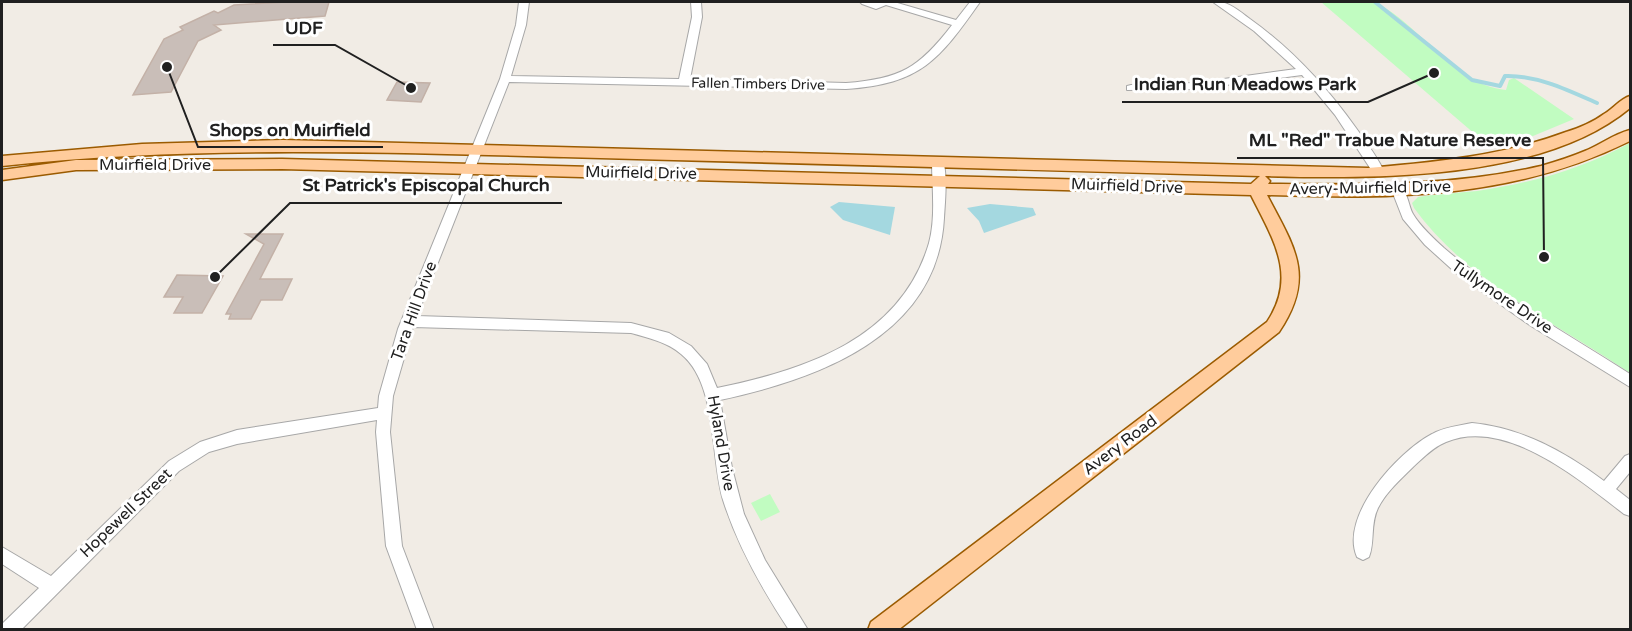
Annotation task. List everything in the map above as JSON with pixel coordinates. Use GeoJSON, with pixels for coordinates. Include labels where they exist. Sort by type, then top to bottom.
{"type":"FeatureCollection","features":[{"type":"Feature","properties":{"kind":"main road","name":"Avery-Muirfield Drive"},"geometry":{"type":"LineString","coordinates":[[1223,170],[1368,173],[1457,165],[1512,155],[1555,143],[1609,118],[1630,101]]}},
{"type":"Feature","properties":{"kind":"main road"},"geometry":{"type":"LineString","coordinates":[[1398,191],[1398,187],[1403,183],[1478,176],[1505,170],[1528,159],[1592,137],[1603,128],[1609,118]]}},
{"type":"Feature","properties":{"kind":"main road","name":"Avery-Muirfield Drive"},"geometry":{"type":"LineString","coordinates":[[1287,190],[1398,191],[1485,183],[1548,170],[1578,160],[1630,135]]}},
{"type":"Feature","properties":{"kind":"main road","name":"Muirfield Drive"},"geometry":{"type":"LineString","coordinates":[[2,161],[78,151],[187,145],[938,161],[1223,170]]}},
{"type":"Feature","properties":{"kind":"main road"},"geometry":{"type":"LineString","coordinates":[[1256,189],[1263,181],[1272,179],[1334,181],[1444,174],[1528,159]]}},
{"type":"Feature","properties":{"kind":"main road","name":"Muirfield Drive"},"geometry":{"type":"LineString","coordinates":[[2,175],[76,165],[282,164],[1287,190]]}},
{"type":"Feature","properties":{"kind":"main road","name":"Avery Road"},"geometry":{"type":"LineString","coordinates":[[879,630],[1273,327],[1285,309],[1292,275],[1276,223],[1256,189]]}},
{"type":"Feature","properties":{"kind":"main road","name":"Avery Road"},"geometry":{"type":"LineString","coordinates":[[1276,223],[1276,202],[1287,190]]}},
{"type":"Feature","properties":{"kind":"street","name":"Tara Hill Drive"},"geometry":{"type":"LineString","coordinates":[[426,630],[394,546],[383,413],[396,353],[505,79],[521,25],[524,2]]}},
{"type":"Feature","properties":{"kind":"street"},"geometry":{"type":"LineString","coordinates":[[684,82],[697,17],[696,2]]}},
{"type":"Feature","properties":{"kind":"street"},"geometry":{"type":"LineString","coordinates":[[865,2],[876,6],[886,2],[958,24]]}},
{"type":"Feature","properties":{"kind":"street","name":"Fallen Timbers Drive"},"geometry":{"type":"LineString","coordinates":[[505,79],[846,86],[885,83],[917,70],[930,60],[975,2]]}},
{"type":"Feature","properties":{"kind":"street"},"geometry":{"type":"LineString","coordinates":[[1218,2],[1251,22],[1305,70],[1337,107],[1378,171]]}},
{"type":"Feature","properties":{"kind":"street"},"geometry":{"type":"LineString","coordinates":[[1131,88],[1195,86],[1305,70]]}},
{"type":"Feature","properties":{"kind":"street"},"geometry":{"type":"LineString","coordinates":[[714,395],[803,374],[859,345],[892,318],[919,285],[931,259],[939,220],[938,161]]}},
{"type":"Feature","properties":{"kind":"street","name":"Tullymore Drive"},"geometry":{"type":"LineString","coordinates":[[1398,191],[1399,198],[1411,221],[1424,238],[1466,275],[1630,381]]}},
{"type":"Feature","properties":{"kind":"street","name":"Hyland Drive"},"geometry":{"type":"LineString","coordinates":[[408,321],[631,328],[650,331],[681,345],[695,357],[714,395],[720,447],[730,496],[743,535],[763,574],[801,630]]}},
{"type":"Feature","properties":{"kind":"street","name":"Hopewell Street"},"geometry":{"type":"LineString","coordinates":[[8,630],[174,466],[205,447],[237,437],[383,413]]}},
{"type":"Feature","properties":{"kind":"street"},"geometry":{"type":"LineString","coordinates":[[1363,552],[1363,529],[1376,493],[1425,447],[1446,434],[1470,429],[1498,432],[1552,454],[1630,509]]}},
{"type":"Feature","properties":{"kind":"street"},"geometry":{"type":"LineString","coordinates":[[1605,490],[1630,461]]}},
{"type":"Feature","properties":{"kind":"street"},"geometry":{"type":"LineString","coordinates":[[2,555],[51,586]]}},
{"type":"Feature","properties":{"kind":"green space"},"geometry":{"type":"Polygon","coordinates":[[[1321,2],[1376,3],[1393,13],[1453,66],[1469,77],[1506,90],[1509,80],[1514,78],[1574,119],[1533,136],[1490,147],[1321,2]]]}},
{"type":"Feature","properties":{"kind":"green space"},"geometry":{"type":"Polygon","coordinates":[[[1630,143],[1630,373],[1486,280],[1436,234],[1412,203],[1418,197],[1477,191],[1556,174],[1575,168],[1630,143]]]}},
{"type":"Feature","properties":{"kind":"green space"},"geometry":{"type":"Polygon","coordinates":[[[770,494],[780,512],[761,521],[751,503],[770,494]]]}},
{"type":"Feature","properties":{"kind":"water"},"geometry":{"type":"Polygon","coordinates":[[[839,202],[895,207],[890,235],[843,220],[830,207],[839,202]]]}},
{"type":"Feature","properties":{"kind":"water"},"geometry":{"type":"Polygon","coordinates":[[[990,204],[1033,208],[1036,215],[984,233],[979,221],[967,208],[990,204]]]}},
{"type":"Feature","properties":{"kind":"building"},"geometry":{"type":"Polygon","coordinates":[[[329,2],[325,16],[214,25],[221,30],[198,41],[171,92],[133,95],[164,39],[183,30],[180,27],[214,11],[218,13],[234,5],[329,2]]]}},
{"type":"Feature","properties":{"kind":"building"},"geometry":{"type":"Polygon","coordinates":[[[397,82],[430,83],[421,102],[387,100],[397,82]]]}},
{"type":"Feature","properties":{"kind":"building"},"geometry":{"type":"Polygon","coordinates":[[[246,234],[283,234],[260,279],[292,279],[282,300],[261,300],[251,319],[229,319],[231,314],[226,314],[264,244],[246,234]]]}},
{"type":"Feature","properties":{"kind":"building"},"geometry":{"type":"Polygon","coordinates":[[[177,275],[223,276],[202,313],[174,313],[183,297],[164,297],[177,275]]]}},
{"type":"Feature","properties":{"kind":"waterway"},"geometry":{"type":"LineString","coordinates":[[1375,2],[1472,80],[1500,86],[1505,76],[1529,78],[1552,84],[1597,103]]}},
{"type":"Feature","properties":{"kind":"place","name":"Shops on Muirfield"},"geometry":{"type":"Point","coordinates":[167,67]}},
{"type":"Feature","properties":{"kind":"place","name":"Indian Run Meadows Park"},"geometry":{"type":"Point","coordinates":[1434,73]}},
{"type":"Feature","properties":{"kind":"place","name":"UDF"},"geometry":{"type":"Point","coordinates":[411,88]}},
{"type":"Feature","properties":{"kind":"place","name":"ML \"Red\" Trabue Nature Reserve"},"geometry":{"type":"Point","coordinates":[1544,257]}},
{"type":"Feature","properties":{"kind":"place","name":"St Patrick's Episcopal Church"},"geometry":{"type":"Point","coordinates":[215,277]}}]}
